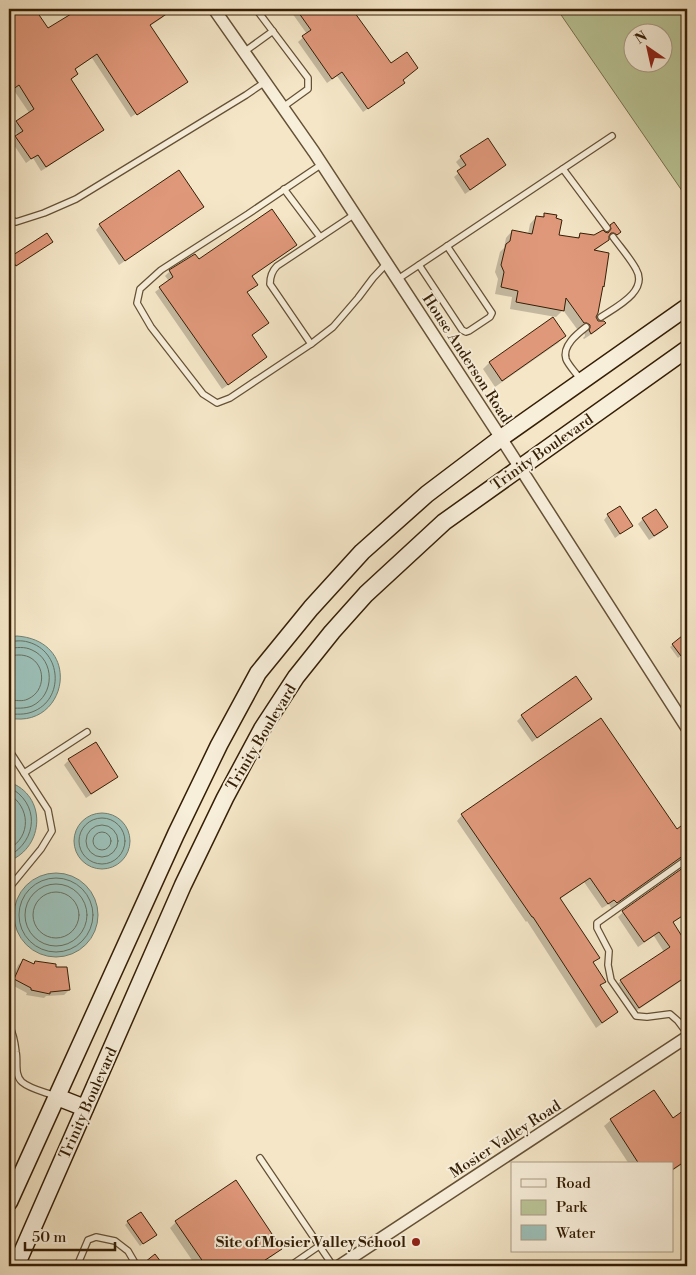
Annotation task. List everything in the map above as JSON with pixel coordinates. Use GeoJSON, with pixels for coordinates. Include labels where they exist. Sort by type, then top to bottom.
{"type":"FeatureCollection","features":[{"type":"Feature","properties":{"kind":"main road","name":"Trinity Boulevard"},"geometry":{"type":"LineString","coordinates":[[9,1202],[198,789],[219,745],[258,673],[311,608],[362,552],[427,494],[502,438],[687,307]]}},
{"type":"Feature","properties":{"kind":"main road","name":"Trinity Boulevard"},"geometry":{"type":"LineString","coordinates":[[16,1266],[179,894],[225,798],[262,729],[296,677],[366,594],[444,522],[687,349]]}},
{"type":"Feature","properties":{"kind":"main road"},"geometry":{"type":"LineString","coordinates":[[57,1097],[85,1108]]}},
{"type":"Feature","properties":{"kind":"street","name":"House Anderson Road"},"geometry":{"type":"LineString","coordinates":[[214,9],[322,164],[398,279],[687,728]]}},
{"type":"Feature","properties":{"kind":"street","name":"Mosier Valley Road"},"geometry":{"type":"LineString","coordinates":[[339,1266],[687,1037]]}},
{"type":"Feature","properties":{"kind":"lane"},"geometry":{"type":"LineString","coordinates":[[256,9],[308,78],[308,89],[283,107]]}},
{"type":"Feature","properties":{"kind":"lane"},"geometry":{"type":"LineString","coordinates":[[244,52],[273,31]]}},
{"type":"Feature","properties":{"kind":"lane"},"geometry":{"type":"LineString","coordinates":[[9,219],[16,222],[44,213],[76,199],[266,82]]}},
{"type":"Feature","properties":{"kind":"lane"},"geometry":{"type":"LineString","coordinates":[[398,279],[612,136]]}},
{"type":"Feature","properties":{"kind":"lane"},"geometry":{"type":"LineString","coordinates":[[322,164],[161,270],[140,289],[137,303],[151,327],[203,394],[217,402],[230,398],[311,344],[333,327],[387,263]]}},
{"type":"Feature","properties":{"kind":"lane"},"geometry":{"type":"LineString","coordinates":[[563,169],[606,228]]}},
{"type":"Feature","properties":{"kind":"lane"},"geometry":{"type":"LineString","coordinates":[[284,189],[320,237]]}},
{"type":"Feature","properties":{"kind":"lane"},"geometry":{"type":"LineString","coordinates":[[311,344],[270,284],[270,278],[277,266],[355,214]]}},
{"type":"Feature","properties":{"kind":"lane"},"geometry":{"type":"LineString","coordinates":[[601,317],[620,305],[635,292],[639,285],[637,270],[613,237]]}},
{"type":"Feature","properties":{"kind":"lane"},"geometry":{"type":"LineString","coordinates":[[419,265],[462,330],[469,331],[490,317],[492,313],[447,246]]}},
{"type":"Feature","properties":{"kind":"lane"},"geometry":{"type":"LineString","coordinates":[[582,381],[566,360],[566,352],[574,336],[586,327]]}},
{"type":"Feature","properties":{"kind":"lane"},"geometry":{"type":"LineString","coordinates":[[24,773],[87,732]]}},
{"type":"Feature","properties":{"kind":"lane"},"geometry":{"type":"LineString","coordinates":[[9,750],[48,810],[52,831],[41,849],[9,888]]}},
{"type":"Feature","properties":{"kind":"lane"},"geometry":{"type":"LineString","coordinates":[[687,859],[598,923],[597,928],[609,951],[608,965],[611,980],[636,1016],[647,1018],[670,1014],[687,1033]]}},
{"type":"Feature","properties":{"kind":"lane"},"geometry":{"type":"LineString","coordinates":[[9,1025],[12,1030],[17,1054],[17,1075],[21,1081],[30,1087],[57,1097]]}},
{"type":"Feature","properties":{"kind":"lane"},"geometry":{"type":"LineString","coordinates":[[260,1158],[333,1266]]}},
{"type":"Feature","properties":{"kind":"lane"},"geometry":{"type":"LineString","coordinates":[[77,1266],[88,1240],[96,1237],[115,1241],[128,1251],[135,1266]]}},
{"type":"Feature","properties":{"kind":"lane"},"geometry":{"type":"LineString","coordinates":[[290,1266],[319,1246]]}},
{"type":"Feature","properties":{"kind":"green space"},"geometry":{"type":"Polygon","coordinates":[[[557,9],[687,9],[687,198],[557,9]]]}},
{"type":"Feature","properties":{"kind":"water"},"geometry":{"type":"Polygon","coordinates":[[[17,636],[38,641],[52,653],[59,667],[60,683],[55,699],[44,711],[29,718],[9,718],[9,637],[17,636]]]}},
{"type":"Feature","properties":{"kind":"water"},"geometry":{"type":"Polygon","coordinates":[[[9,782],[21,789],[30,798],[35,809],[37,821],[30,845],[21,854],[9,861],[9,782]]]}},
{"type":"Feature","properties":{"kind":"water"},"geometry":{"type":"Polygon","coordinates":[[[102,813],[113,815],[122,821],[128,830],[130,841],[128,852],[122,861],[113,867],[102,869],[91,867],[82,861],[76,852],[74,841],[76,830],[82,821],[91,815],[102,813]]]}},
{"type":"Feature","properties":{"kind":"water"},"geometry":{"type":"Polygon","coordinates":[[[56,873],[72,876],[86,885],[95,899],[98,915],[95,931],[86,945],[72,954],[56,957],[40,954],[26,945],[17,931],[14,915],[17,899],[26,885],[40,876],[56,873]]]}},
{"type":"Feature","properties":{"kind":"building"},"geometry":{"type":"Polygon","coordinates":[[[9,9],[35,9],[48,28],[71,14],[70,12],[74,9],[174,9],[150,25],[188,82],[137,115],[97,54],[75,69],[78,74],[71,79],[104,130],[46,167],[38,155],[31,159],[15,136],[23,131],[16,121],[34,109],[19,85],[9,92],[9,9]]]}},
{"type":"Feature","properties":{"kind":"building"},"geometry":{"type":"Polygon","coordinates":[[[296,9],[352,9],[391,63],[407,52],[418,68],[403,80],[405,83],[368,109],[342,72],[332,79],[302,36],[311,30],[296,9]]]}},
{"type":"Feature","properties":{"kind":"building"},"geometry":{"type":"Polygon","coordinates":[[[488,138],[506,165],[470,190],[457,171],[466,165],[460,156],[488,138]]]}},
{"type":"Feature","properties":{"kind":"building"},"geometry":{"type":"Polygon","coordinates":[[[179,170],[204,207],[125,261],[99,224],[179,170]]]}},
{"type":"Feature","properties":{"kind":"building"},"geometry":{"type":"Polygon","coordinates":[[[272,209],[297,245],[252,276],[258,285],[247,292],[269,323],[252,335],[267,357],[228,385],[159,287],[173,277],[169,270],[195,254],[199,259],[272,209]]]}},
{"type":"Feature","properties":{"kind":"building"},"geometry":{"type":"Polygon","coordinates":[[[544,213],[557,215],[556,218],[562,220],[559,235],[579,238],[580,233],[594,235],[603,230],[608,233],[611,229],[610,225],[614,222],[621,232],[617,235],[611,233],[609,240],[594,250],[609,253],[604,287],[596,317],[598,321],[606,323],[591,334],[589,330],[590,325],[584,323],[566,298],[564,311],[516,302],[518,291],[501,287],[504,272],[501,265],[506,244],[510,241],[512,230],[532,234],[536,216],[544,217],[544,213]]]}},
{"type":"Feature","properties":{"kind":"building"},"geometry":{"type":"Polygon","coordinates":[[[47,233],[53,242],[16,266],[10,257],[47,233]]]}},
{"type":"Feature","properties":{"kind":"building"},"geometry":{"type":"Polygon","coordinates":[[[553,317],[566,336],[502,381],[489,362],[553,317]]]}},
{"type":"Feature","properties":{"kind":"building"},"geometry":{"type":"Polygon","coordinates":[[[620,506],[633,526],[620,534],[607,514],[620,506]]]}},
{"type":"Feature","properties":{"kind":"building"},"geometry":{"type":"Polygon","coordinates":[[[656,509],[668,527],[654,536],[642,518],[656,509]]]}},
{"type":"Feature","properties":{"kind":"building"},"geometry":{"type":"Polygon","coordinates":[[[687,632],[687,651],[681,656],[672,644],[687,632]]]}},
{"type":"Feature","properties":{"kind":"building"},"geometry":{"type":"Polygon","coordinates":[[[576,676],[592,699],[537,738],[521,715],[576,676]]]}},
{"type":"Feature","properties":{"kind":"building"},"geometry":{"type":"Polygon","coordinates":[[[601,718],[677,829],[681,826],[687,835],[687,854],[617,903],[614,900],[608,904],[590,878],[560,898],[600,958],[593,962],[606,982],[600,985],[618,1012],[602,1023],[533,917],[461,814],[601,718]]]}},
{"type":"Feature","properties":{"kind":"building"},"geometry":{"type":"Polygon","coordinates":[[[96,742],[118,777],[91,794],[68,759],[96,742]]]}},
{"type":"Feature","properties":{"kind":"building"},"geometry":{"type":"Polygon","coordinates":[[[687,865],[687,913],[673,922],[683,938],[687,936],[687,976],[639,1008],[620,980],[670,947],[659,932],[644,942],[622,911],[687,865]]]}},
{"type":"Feature","properties":{"kind":"building"},"geometry":{"type":"Polygon","coordinates":[[[23,959],[34,964],[35,961],[56,964],[56,967],[67,967],[70,990],[50,992],[50,994],[31,990],[31,988],[14,979],[23,959]]]}},
{"type":"Feature","properties":{"kind":"building"},"geometry":{"type":"Polygon","coordinates":[[[654,1090],[673,1118],[687,1108],[687,1160],[674,1169],[674,1162],[638,1162],[610,1119],[654,1090]]]}},
{"type":"Feature","properties":{"kind":"building"},"geometry":{"type":"Polygon","coordinates":[[[236,1180],[282,1249],[256,1266],[206,1266],[175,1221],[236,1180]]]}},
{"type":"Feature","properties":{"kind":"building"},"geometry":{"type":"Polygon","coordinates":[[[141,1212],[157,1235],[143,1244],[127,1221],[141,1212]]]}},
{"type":"Feature","properties":{"kind":"building"},"geometry":{"type":"Polygon","coordinates":[[[155,1254],[164,1266],[140,1266],[155,1254]]]}},
{"type":"Feature","properties":{"kind":"place","name":"Site of Mosier Valley School"},"geometry":{"type":"Point","coordinates":[416,1242]}}]}
